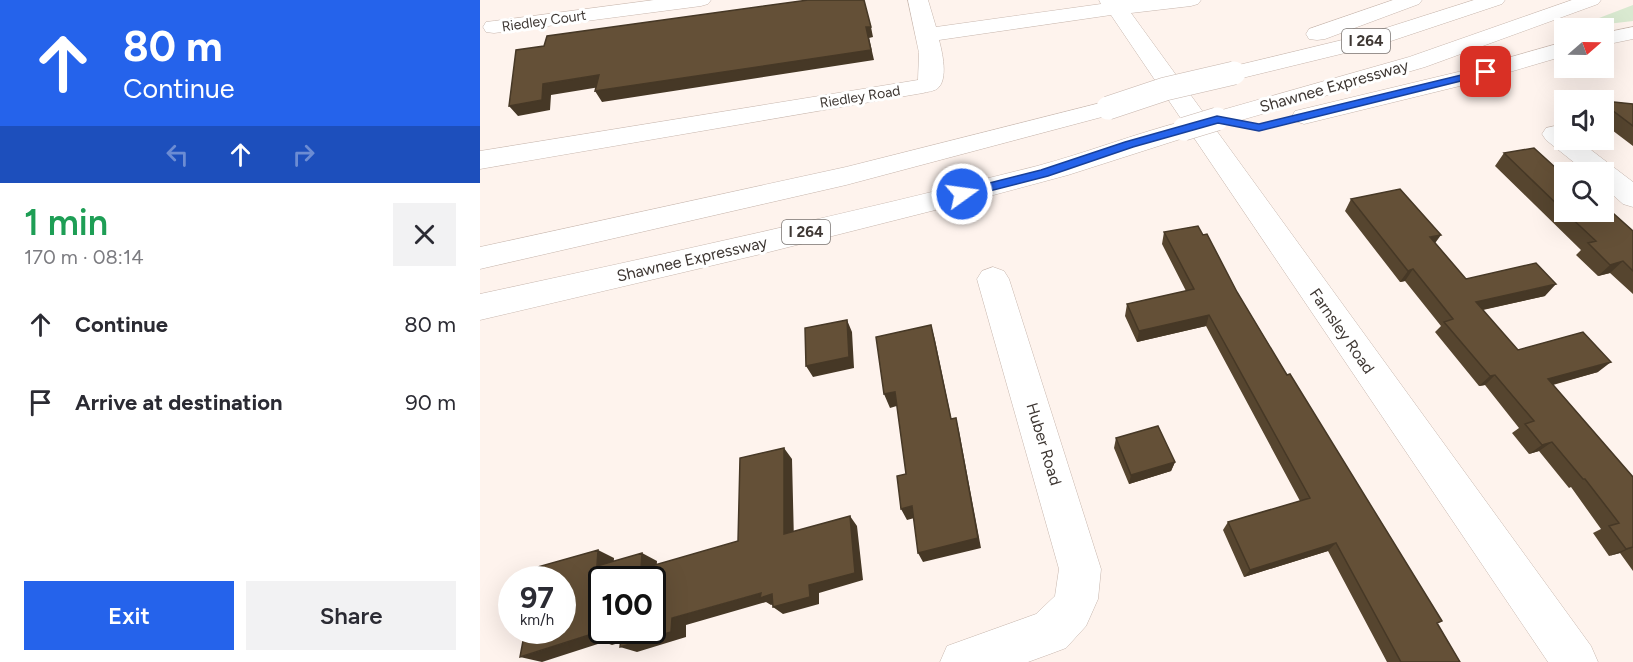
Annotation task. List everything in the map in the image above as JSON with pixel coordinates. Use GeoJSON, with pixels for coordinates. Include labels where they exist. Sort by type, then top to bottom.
{"type":"FeatureCollection","features":[{"type":"Feature","properties":{"kind":"main road","name":"Riedley Court"},"geometry":{"type":"LineString","coordinates":[[494,27],[701,0]]}},
{"type":"Feature","properties":{"kind":"main road"},"geometry":{"type":"LineString","coordinates":[[918,0],[927,34],[1112,4],[1191,0]]}},
{"type":"Feature","properties":{"kind":"main road"},"geometry":{"type":"LineString","coordinates":[[1234,73],[1264,52],[1412,0]]}},
{"type":"Feature","properties":{"kind":"main road","name":"Shawnee Expressway"},"geometry":{"type":"LineString","coordinates":[[480,258],[846,176],[1108,108],[1165,88],[1374,39],[1495,0]]}},
{"type":"Feature","properties":{"kind":"main road","name":"Shawnee Expressway"},"geometry":{"type":"LineString","coordinates":[[480,307],[750,246],[1044,173],[1129,145],[1417,62],[1591,0]]}},
{"type":"Feature","properties":{"kind":"main road","name":"Farnsley Road"},"geometry":{"type":"LineString","coordinates":[[1112,4],[1575,662]]}},
{"type":"Feature","properties":{"kind":"main road"},"geometry":{"type":"LineString","coordinates":[[1614,37],[1633,33]]}},
{"type":"Feature","properties":{"kind":"main road","name":"Riedley Road"},"geometry":{"type":"LineString","coordinates":[[480,160],[923,86],[929,84],[931,80],[927,34]]}},
{"type":"Feature","properties":{"kind":"main road"},"geometry":{"type":"LineString","coordinates":[[1217,119],[1259,127],[1464,78],[1554,52]]}},
{"type":"Feature","properties":{"kind":"main road"},"geometry":{"type":"LineString","coordinates":[[1575,150],[1589,162]]}},
{"type":"Feature","properties":{"kind":"main road"},"geometry":{"type":"LineString","coordinates":[[1614,182],[1633,197]]}},
{"type":"Feature","properties":{"kind":"main road","name":"Huber Road"},"geometry":{"type":"LineString","coordinates":[[963,662],[1050,632],[1071,611],[1076,599],[1080,569],[993,279]]}},
{"type":"Feature","properties":{"kind":"green space"},"geometry":{"type":"Polygon","coordinates":[[[1633,5],[1633,21],[1614,23],[1614,18],[1599,18],[1633,5]]]}},
{"type":"Feature","properties":{"kind":"building"},"geometry":{"type":"Polygon","coordinates":[[[808,0],[864,0],[871,27],[866,27],[871,50],[595,91],[599,75],[543,84],[542,100],[509,106],[516,50],[544,46],[547,36],[808,0]]]}},
{"type":"Feature","properties":{"kind":"building"},"geometry":{"type":"Polygon","coordinates":[[[1614,102],[1633,104],[1633,126],[1614,112],[1614,102]]]}},
{"type":"Feature","properties":{"kind":"building"},"geometry":{"type":"Polygon","coordinates":[[[1534,148],[1554,166],[1554,201],[1504,153],[1534,148]]]}},
{"type":"Feature","properties":{"kind":"building"},"geometry":{"type":"Polygon","coordinates":[[[1400,189],[1441,235],[1430,237],[1466,279],[1536,263],[1556,284],[1476,302],[1518,350],[1583,332],[1611,362],[1548,379],[1633,477],[1633,547],[1626,549],[1609,526],[1619,523],[1585,479],[1552,442],[1542,445],[1525,424],[1534,421],[1495,375],[1490,376],[1444,322],[1453,319],[1413,269],[1408,271],[1351,199],[1400,189]]]}},
{"type":"Feature","properties":{"kind":"building"},"geometry":{"type":"Polygon","coordinates":[[[1614,214],[1633,231],[1633,271],[1623,261],[1610,265],[1588,243],[1596,241],[1576,222],[1614,222],[1614,214]]]}},
{"type":"Feature","properties":{"kind":"building"},"geometry":{"type":"Polygon","coordinates":[[[1198,226],[1203,235],[1207,234],[1237,292],[1287,375],[1290,374],[1442,621],[1437,623],[1460,662],[1401,662],[1336,543],[1250,570],[1228,522],[1310,498],[1209,315],[1139,331],[1127,304],[1194,289],[1164,232],[1198,226]]]}},
{"type":"Feature","properties":{"kind":"building"},"geometry":{"type":"Polygon","coordinates":[[[847,320],[849,357],[806,366],[805,328],[847,320]]]}},
{"type":"Feature","properties":{"kind":"building"},"geometry":{"type":"Polygon","coordinates":[[[931,325],[951,419],[956,418],[978,538],[918,553],[912,506],[901,509],[897,476],[906,474],[895,392],[884,394],[876,337],[931,325]]]}},
{"type":"Feature","properties":{"kind":"building"},"geometry":{"type":"Polygon","coordinates":[[[1158,426],[1175,462],[1131,475],[1116,438],[1158,426]]]}},
{"type":"Feature","properties":{"kind":"building"},"geometry":{"type":"Polygon","coordinates":[[[784,448],[784,534],[850,516],[855,573],[809,585],[810,597],[773,607],[772,594],[760,598],[761,593],[672,618],[671,632],[666,633],[666,566],[651,566],[738,541],[740,458],[784,448]]]}},
{"type":"Feature","properties":{"kind":"building"},"geometry":{"type":"Polygon","coordinates":[[[598,550],[597,566],[588,566],[588,635],[576,639],[576,566],[541,566],[598,550]]]}},
{"type":"Feature","properties":{"kind":"building"},"geometry":{"type":"Polygon","coordinates":[[[642,553],[641,566],[597,566],[642,553]]]}},
{"type":"Feature","properties":{"kind":"building"},"geometry":{"type":"Polygon","coordinates":[[[522,644],[561,644],[520,657],[522,644]]]}},
{"type":"Feature","properties":{"kind":"route"},"geometry":{"type":"LineString","coordinates":[[962,194],[1044,173],[1217,119],[1259,127],[1486,72]]}}]}
